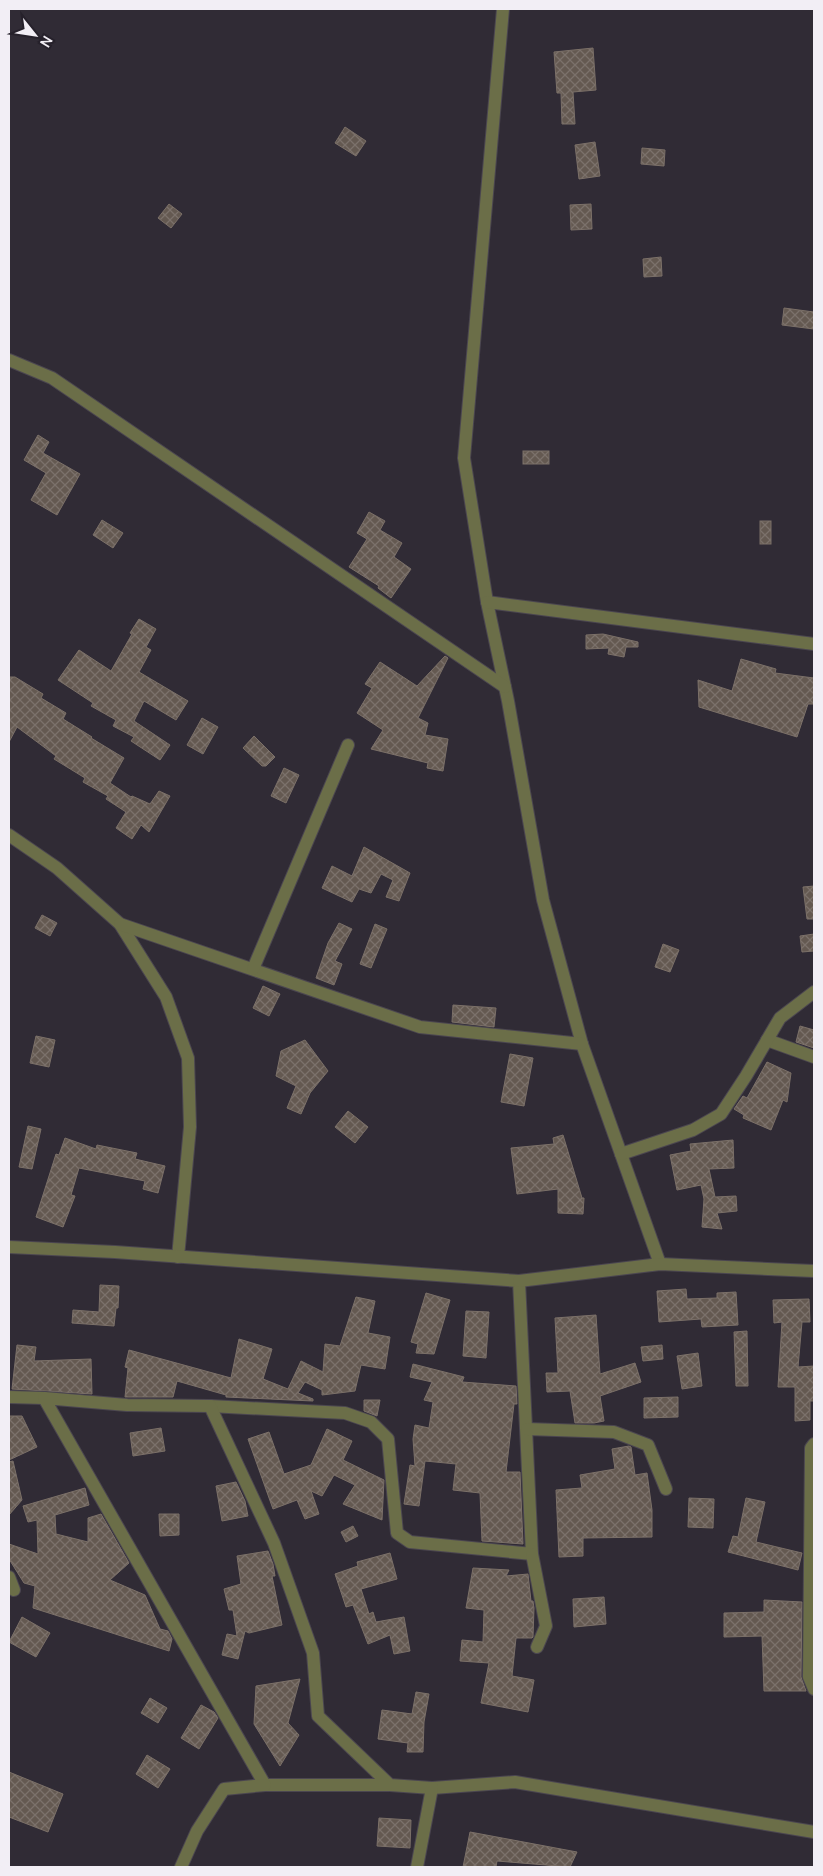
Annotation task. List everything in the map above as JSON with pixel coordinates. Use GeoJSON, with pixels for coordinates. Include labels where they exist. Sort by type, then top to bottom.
{"type":"FeatureCollection","features":[{"type":"Feature","properties":{"kind":"street"},"geometry":{"type":"LineString","coordinates":[[503,9],[464,458],[487,602],[505,687],[543,900],[582,1044],[660,1264]]}},
{"type":"Feature","properties":{"kind":"street"},"geometry":{"type":"LineString","coordinates":[[9,360],[52,378],[505,687]]}},
{"type":"Feature","properties":{"kind":"street"},"geometry":{"type":"LineString","coordinates":[[487,602],[814,644]]}},
{"type":"Feature","properties":{"kind":"street"},"geometry":{"type":"LineString","coordinates":[[253,970],[348,745]]}},
{"type":"Feature","properties":{"kind":"street"},"geometry":{"type":"LineString","coordinates":[[9,835],[57,868],[120,924],[166,997],[188,1058],[190,1127],[178,1257]]}},
{"type":"Feature","properties":{"kind":"street"},"geometry":{"type":"LineString","coordinates":[[120,924],[420,1027],[582,1044]]}},
{"type":"Feature","properties":{"kind":"street"},"geometry":{"type":"LineString","coordinates":[[621,1154],[693,1130],[721,1114],[780,1018],[814,992]]}},
{"type":"Feature","properties":{"kind":"street"},"geometry":{"type":"LineString","coordinates":[[767,1040],[814,1057]]}},
{"type":"Feature","properties":{"kind":"street"},"geometry":{"type":"LineString","coordinates":[[9,1247],[519,1281],[660,1264],[814,1272]]}},
{"type":"Feature","properties":{"kind":"street"},"geometry":{"type":"LineString","coordinates":[[519,1281],[532,1554],[546,1626],[538,1647]]}},
{"type":"Feature","properties":{"kind":"street"},"geometry":{"type":"LineString","coordinates":[[9,1397],[128,1405],[210,1406],[346,1413],[371,1422],[388,1438],[397,1532],[410,1542],[532,1554]]}},
{"type":"Feature","properties":{"kind":"street"},"geometry":{"type":"LineString","coordinates":[[44,1398],[265,1785]]}},
{"type":"Feature","properties":{"kind":"street"},"geometry":{"type":"LineString","coordinates":[[210,1406],[274,1543],[313,1653],[318,1716],[390,1785]]}},
{"type":"Feature","properties":{"kind":"street"},"geometry":{"type":"LineString","coordinates":[[527,1429],[614,1432],[648,1445],[666,1489]]}},
{"type":"Feature","properties":{"kind":"street"},"geometry":{"type":"LineString","coordinates":[[814,1444],[811,1448],[809,1667],[809,1676],[814,1689]]}},
{"type":"Feature","properties":{"kind":"street"},"geometry":{"type":"LineString","coordinates":[[9,1577],[14,1590]]}},
{"type":"Feature","properties":{"kind":"street"},"geometry":{"type":"LineString","coordinates":[[180,1867],[197,1831],[224,1789],[265,1785],[390,1785],[432,1788],[515,1782],[814,1832]]}},
{"type":"Feature","properties":{"kind":"street"},"geometry":{"type":"LineString","coordinates":[[417,1867],[432,1788]]}},
{"type":"Feature","properties":{"kind":"building"},"geometry":{"type":"Polygon","coordinates":[[[593,48],[596,90],[573,92],[575,124],[562,124],[561,93],[557,93],[554,52],[593,48]]]}},
{"type":"Feature","properties":{"kind":"building"},"geometry":{"type":"Polygon","coordinates":[[[345,127],[366,141],[356,156],[335,143],[345,127]]]}},
{"type":"Feature","properties":{"kind":"building"},"geometry":{"type":"Polygon","coordinates":[[[595,142],[600,176],[579,179],[575,145],[595,142]]]}},
{"type":"Feature","properties":{"kind":"building"},"geometry":{"type":"Polygon","coordinates":[[[642,148],[665,150],[664,166],[641,164],[642,148]]]}},
{"type":"Feature","properties":{"kind":"building"},"geometry":{"type":"Polygon","coordinates":[[[169,204],[182,214],[171,228],[158,218],[169,204]]]}},
{"type":"Feature","properties":{"kind":"building"},"geometry":{"type":"Polygon","coordinates":[[[591,204],[592,229],[571,230],[570,205],[591,204]]]}},
{"type":"Feature","properties":{"kind":"building"},"geometry":{"type":"Polygon","coordinates":[[[661,257],[662,276],[644,277],[643,259],[661,257]]]}},
{"type":"Feature","properties":{"kind":"building"},"geometry":{"type":"Polygon","coordinates":[[[784,308],[814,312],[814,329],[782,325],[784,308]]]}},
{"type":"Feature","properties":{"kind":"building"},"geometry":{"type":"Polygon","coordinates":[[[38,435],[49,442],[43,453],[80,474],[57,515],[31,500],[46,473],[24,460],[38,435]]]}},
{"type":"Feature","properties":{"kind":"building"},"geometry":{"type":"Polygon","coordinates":[[[523,451],[549,451],[549,464],[523,464],[523,451]]]}},
{"type":"Feature","properties":{"kind":"building"},"geometry":{"type":"Polygon","coordinates":[[[369,512],[385,521],[380,530],[402,543],[394,557],[411,569],[391,598],[378,588],[379,586],[349,567],[367,539],[357,533],[369,512]]]}},
{"type":"Feature","properties":{"kind":"building"},"geometry":{"type":"Polygon","coordinates":[[[102,520],[123,533],[113,548],[93,535],[102,520]]]}},
{"type":"Feature","properties":{"kind":"building"},"geometry":{"type":"Polygon","coordinates":[[[760,521],[771,521],[771,544],[760,544],[760,521]]]}},
{"type":"Feature","properties":{"kind":"building"},"geometry":{"type":"Polygon","coordinates":[[[139,619],[156,629],[146,647],[151,650],[139,672],[188,701],[176,720],[144,701],[134,721],[170,745],[160,760],[131,741],[134,737],[113,726],[116,720],[91,706],[93,703],[58,680],[79,650],[111,671],[139,619]]]}},
{"type":"Feature","properties":{"kind":"building"},"geometry":{"type":"Polygon","coordinates":[[[603,634],[638,642],[638,647],[626,647],[624,657],[608,654],[609,648],[586,649],[586,635],[603,634]]]}},
{"type":"Feature","properties":{"kind":"building"},"geometry":{"type":"Polygon","coordinates":[[[445,656],[448,658],[418,718],[428,723],[425,735],[448,739],[443,771],[427,768],[428,763],[371,749],[383,730],[357,713],[372,688],[365,684],[380,662],[417,686],[445,656]]]}},
{"type":"Feature","properties":{"kind":"building"},"geometry":{"type":"Polygon","coordinates":[[[741,659],[776,669],[775,673],[814,678],[814,704],[808,704],[797,737],[699,707],[698,680],[732,691],[741,659]]]}},
{"type":"Feature","properties":{"kind":"building"},"geometry":{"type":"Polygon","coordinates":[[[9,677],[15,677],[43,694],[41,698],[66,713],[63,719],[124,758],[110,783],[131,797],[150,804],[159,791],[170,796],[149,832],[141,825],[132,839],[116,828],[126,812],[106,799],[108,796],[83,782],[85,778],[54,759],[56,756],[17,727],[9,742],[9,677]]]}},
{"type":"Feature","properties":{"kind":"building"},"geometry":{"type":"Polygon","coordinates":[[[202,718],[218,727],[203,754],[187,745],[202,718]]]}},
{"type":"Feature","properties":{"kind":"building"},"geometry":{"type":"Polygon","coordinates":[[[254,736],[275,757],[266,766],[262,766],[243,748],[254,736]]]}},
{"type":"Feature","properties":{"kind":"building"},"geometry":{"type":"Polygon","coordinates":[[[284,768],[299,775],[286,803],[271,796],[284,768]]]}},
{"type":"Feature","properties":{"kind":"building"},"geometry":{"type":"Polygon","coordinates":[[[364,847],[410,873],[399,901],[386,897],[393,880],[381,874],[371,893],[359,889],[352,902],[322,888],[332,866],[352,876],[364,847]]]}},
{"type":"Feature","properties":{"kind":"building"},"geometry":{"type":"Polygon","coordinates":[[[814,886],[814,919],[807,919],[803,887],[814,886]]]}},
{"type":"Feature","properties":{"kind":"building"},"geometry":{"type":"Polygon","coordinates":[[[42,915],[57,923],[50,936],[35,928],[42,915]]]}},
{"type":"Feature","properties":{"kind":"building"},"geometry":{"type":"Polygon","coordinates":[[[339,923],[352,929],[335,961],[342,964],[334,985],[316,978],[328,943],[339,923]]]}},
{"type":"Feature","properties":{"kind":"building"},"geometry":{"type":"Polygon","coordinates":[[[375,924],[387,929],[371,968],[360,964],[375,924]]]}},
{"type":"Feature","properties":{"kind":"building"},"geometry":{"type":"Polygon","coordinates":[[[814,934],[814,951],[802,952],[800,936],[814,934]]]}},
{"type":"Feature","properties":{"kind":"building"},"geometry":{"type":"Polygon","coordinates":[[[663,944],[679,950],[670,972],[655,967],[663,944]]]}},
{"type":"Feature","properties":{"kind":"building"},"geometry":{"type":"Polygon","coordinates":[[[263,986],[280,994],[269,1016],[253,1008],[263,986]]]}},
{"type":"Feature","properties":{"kind":"building"},"geometry":{"type":"Polygon","coordinates":[[[453,1005],[496,1008],[494,1027],[452,1022],[453,1005]]]}},
{"type":"Feature","properties":{"kind":"building"},"geometry":{"type":"Polygon","coordinates":[[[800,1026],[814,1030],[814,1048],[796,1042],[800,1026]]]}},
{"type":"Feature","properties":{"kind":"building"},"geometry":{"type":"Polygon","coordinates":[[[36,1036],[55,1040],[49,1067],[30,1063],[36,1036]]]}},
{"type":"Feature","properties":{"kind":"building"},"geometry":{"type":"Polygon","coordinates":[[[305,1040],[328,1071],[310,1093],[301,1114],[287,1108],[296,1086],[276,1076],[281,1051],[305,1040]]]}},
{"type":"Feature","properties":{"kind":"building"},"geometry":{"type":"Polygon","coordinates":[[[510,1054],[533,1058],[524,1106],[501,1102],[510,1054]]]}},
{"type":"Feature","properties":{"kind":"building"},"geometry":{"type":"Polygon","coordinates":[[[767,1062],[791,1073],[787,1102],[783,1100],[771,1130],[743,1118],[744,1115],[734,1109],[743,1096],[747,1098],[767,1062]]]}},
{"type":"Feature","properties":{"kind":"building"},"geometry":{"type":"Polygon","coordinates":[[[348,1111],[368,1127],[355,1143],[335,1127],[348,1111]]]}},
{"type":"Feature","properties":{"kind":"building"},"geometry":{"type":"Polygon","coordinates":[[[28,1126],[41,1129],[32,1169],[19,1167],[28,1126]]]}},
{"type":"Feature","properties":{"kind":"building"},"geometry":{"type":"Polygon","coordinates":[[[563,1135],[582,1198],[584,1198],[583,1214],[558,1213],[558,1189],[517,1194],[511,1148],[554,1144],[553,1138],[563,1135]]]}},
{"type":"Feature","properties":{"kind":"building"},"geometry":{"type":"Polygon","coordinates":[[[65,1138],[96,1149],[97,1145],[137,1153],[135,1159],[165,1166],[158,1193],[143,1189],[145,1181],[79,1168],[71,1195],[75,1196],[63,1227],[36,1217],[56,1154],[59,1155],[65,1138]]]}},
{"type":"Feature","properties":{"kind":"building"},"geometry":{"type":"Polygon","coordinates":[[[733,1140],[734,1168],[709,1169],[715,1197],[736,1196],[737,1211],[717,1213],[722,1229],[702,1227],[704,1199],[701,1185],[677,1190],[670,1155],[691,1151],[690,1144],[733,1140]]]}},
{"type":"Feature","properties":{"kind":"building"},"geometry":{"type":"Polygon","coordinates":[[[100,1285],[119,1286],[118,1308],[116,1308],[114,1326],[72,1323],[73,1310],[99,1312],[100,1285]]]}},
{"type":"Feature","properties":{"kind":"building"},"geometry":{"type":"Polygon","coordinates":[[[686,1289],[687,1299],[717,1298],[717,1293],[736,1292],[738,1325],[702,1327],[701,1319],[659,1322],[657,1291],[686,1289]]]}},
{"type":"Feature","properties":{"kind":"building"},"geometry":{"type":"Polygon","coordinates":[[[426,1293],[450,1300],[434,1354],[416,1353],[418,1344],[411,1342],[426,1293]]]}},
{"type":"Feature","properties":{"kind":"building"},"geometry":{"type":"Polygon","coordinates":[[[356,1297],[375,1301],[368,1333],[390,1337],[385,1369],[361,1365],[355,1391],[322,1395],[322,1390],[305,1382],[298,1393],[313,1399],[313,1401],[226,1397],[226,1395],[177,1381],[173,1397],[125,1397],[128,1368],[125,1367],[129,1350],[231,1378],[239,1339],[272,1349],[263,1379],[288,1389],[301,1361],[323,1372],[325,1344],[340,1346],[356,1297]]]}},
{"type":"Feature","properties":{"kind":"building"},"geometry":{"type":"Polygon","coordinates":[[[809,1299],[810,1322],[802,1322],[798,1367],[814,1366],[814,1401],[810,1401],[810,1420],[795,1421],[795,1387],[778,1387],[782,1322],[774,1323],[773,1300],[809,1299]]]}},
{"type":"Feature","properties":{"kind":"building"},"geometry":{"type":"Polygon","coordinates":[[[466,1311],[489,1312],[486,1358],[463,1356],[466,1311]]]}},
{"type":"Feature","properties":{"kind":"building"},"geometry":{"type":"Polygon","coordinates":[[[596,1315],[600,1374],[635,1363],[641,1382],[600,1396],[604,1421],[575,1423],[570,1391],[547,1392],[546,1373],[558,1373],[555,1318],[596,1315]]]}},
{"type":"Feature","properties":{"kind":"building"},"geometry":{"type":"Polygon","coordinates":[[[747,1331],[748,1386],[736,1386],[734,1332],[747,1331]]]}},
{"type":"Feature","properties":{"kind":"building"},"geometry":{"type":"Polygon","coordinates":[[[17,1345],[36,1347],[34,1361],[91,1359],[92,1394],[12,1389],[17,1345]]]}},
{"type":"Feature","properties":{"kind":"building"},"geometry":{"type":"Polygon","coordinates":[[[662,1345],[663,1359],[643,1361],[641,1347],[662,1345]]]}},
{"type":"Feature","properties":{"kind":"building"},"geometry":{"type":"Polygon","coordinates":[[[698,1353],[702,1386],[682,1389],[677,1356],[698,1353]]]}},
{"type":"Feature","properties":{"kind":"building"},"geometry":{"type":"Polygon","coordinates":[[[413,1364],[464,1377],[462,1382],[516,1386],[517,1404],[514,1404],[506,1472],[520,1472],[523,1544],[482,1541],[480,1493],[453,1490],[456,1464],[425,1461],[419,1506],[404,1504],[410,1465],[415,1466],[413,1439],[415,1425],[429,1428],[433,1402],[424,1400],[432,1382],[410,1377],[413,1364]]]}},
{"type":"Feature","properties":{"kind":"building"},"geometry":{"type":"Polygon","coordinates":[[[678,1397],[678,1417],[644,1418],[644,1398],[678,1397]]]}},
{"type":"Feature","properties":{"kind":"building"},"geometry":{"type":"Polygon","coordinates":[[[364,1400],[380,1400],[377,1416],[364,1411],[364,1400]]]}},
{"type":"Feature","properties":{"kind":"building"},"geometry":{"type":"Polygon","coordinates":[[[9,1416],[22,1416],[37,1447],[9,1460],[9,1416]]]}},
{"type":"Feature","properties":{"kind":"building"},"geometry":{"type":"Polygon","coordinates":[[[161,1428],[165,1451],[133,1456],[130,1433],[161,1428]]]}},
{"type":"Feature","properties":{"kind":"building"},"geometry":{"type":"Polygon","coordinates":[[[327,1429],[352,1441],[343,1460],[384,1480],[382,1520],[343,1504],[355,1485],[334,1475],[322,1496],[311,1491],[319,1514],[305,1519],[297,1500],[273,1509],[248,1439],[269,1432],[284,1474],[311,1465],[327,1429]]]}},
{"type":"Feature","properties":{"kind":"building"},"geometry":{"type":"Polygon","coordinates":[[[631,1447],[635,1475],[647,1473],[652,1510],[652,1537],[583,1538],[583,1556],[559,1557],[556,1490],[582,1488],[580,1475],[615,1469],[612,1449],[631,1447]]]}},
{"type":"Feature","properties":{"kind":"building"},"geometry":{"type":"Polygon","coordinates":[[[13,1461],[22,1500],[9,1515],[9,1462],[13,1461]]]}},
{"type":"Feature","properties":{"kind":"building"},"geometry":{"type":"Polygon","coordinates":[[[236,1482],[245,1501],[248,1516],[222,1521],[216,1486],[236,1482]]]}},
{"type":"Feature","properties":{"kind":"building"},"geometry":{"type":"Polygon","coordinates":[[[85,1488],[89,1505],[55,1515],[56,1534],[88,1542],[88,1518],[101,1514],[129,1563],[110,1580],[145,1595],[160,1629],[168,1631],[172,1639],[169,1651],[33,1608],[35,1586],[24,1583],[9,1559],[9,1544],[38,1554],[37,1520],[28,1522],[23,1506],[85,1488]]]}},
{"type":"Feature","properties":{"kind":"building"},"geometry":{"type":"Polygon","coordinates":[[[689,1498],[714,1499],[713,1528],[688,1527],[689,1498]]]}},
{"type":"Feature","properties":{"kind":"building"},"geometry":{"type":"Polygon","coordinates":[[[746,1498],[765,1502],[756,1542],[802,1553],[798,1570],[728,1552],[733,1536],[738,1537],[746,1498]]]}},
{"type":"Feature","properties":{"kind":"building"},"geometry":{"type":"Polygon","coordinates":[[[159,1514],[179,1514],[179,1535],[160,1536],[159,1514]]]}},
{"type":"Feature","properties":{"kind":"building"},"geometry":{"type":"Polygon","coordinates":[[[353,1526],[358,1536],[346,1542],[341,1532],[353,1526]]]}},
{"type":"Feature","properties":{"kind":"building"},"geometry":{"type":"Polygon","coordinates":[[[268,1551],[273,1564],[275,1576],[272,1576],[282,1625],[249,1633],[245,1631],[238,1659],[222,1655],[227,1634],[237,1636],[233,1610],[229,1610],[224,1589],[241,1584],[237,1556],[268,1551]]]}},
{"type":"Feature","properties":{"kind":"building"},"geometry":{"type":"Polygon","coordinates":[[[390,1553],[397,1579],[361,1589],[369,1614],[373,1612],[376,1622],[404,1617],[410,1651],[394,1654],[390,1635],[368,1644],[353,1605],[346,1607],[335,1574],[358,1566],[357,1562],[390,1553]]]}},
{"type":"Feature","properties":{"kind":"building"},"geometry":{"type":"Polygon","coordinates":[[[473,1568],[509,1570],[506,1576],[528,1574],[531,1601],[533,1601],[534,1608],[533,1637],[516,1638],[512,1676],[534,1680],[528,1712],[481,1703],[489,1663],[460,1661],[462,1640],[483,1642],[484,1610],[466,1608],[473,1568]]]}},
{"type":"Feature","properties":{"kind":"building"},"geometry":{"type":"Polygon","coordinates":[[[604,1597],[606,1624],[574,1627],[573,1599],[604,1597]]]}},
{"type":"Feature","properties":{"kind":"building"},"geometry":{"type":"Polygon","coordinates":[[[764,1600],[802,1602],[801,1677],[806,1691],[764,1691],[762,1636],[724,1637],[724,1613],[764,1612],[764,1600]]]}},
{"type":"Feature","properties":{"kind":"building"},"geometry":{"type":"Polygon","coordinates":[[[22,1617],[50,1633],[36,1657],[9,1642],[22,1617]]]}},
{"type":"Feature","properties":{"kind":"building"},"geometry":{"type":"Polygon","coordinates":[[[300,1679],[288,1723],[299,1735],[280,1766],[254,1724],[256,1686],[300,1679]]]}},
{"type":"Feature","properties":{"kind":"building"},"geometry":{"type":"Polygon","coordinates":[[[416,1692],[429,1694],[424,1722],[423,1752],[407,1752],[408,1743],[378,1739],[382,1710],[412,1714],[416,1692]]]}},
{"type":"Feature","properties":{"kind":"building"},"geometry":{"type":"Polygon","coordinates":[[[150,1698],[167,1708],[158,1723],[141,1713],[150,1698]]]}},
{"type":"Feature","properties":{"kind":"building"},"geometry":{"type":"Polygon","coordinates":[[[201,1705],[214,1712],[218,1718],[199,1749],[181,1738],[201,1705]]]}},
{"type":"Feature","properties":{"kind":"building"},"geometry":{"type":"Polygon","coordinates":[[[147,1755],[170,1769],[158,1788],[136,1774],[147,1755]]]}},
{"type":"Feature","properties":{"kind":"building"},"geometry":{"type":"Polygon","coordinates":[[[9,1772],[63,1794],[48,1832],[9,1817],[9,1772]]]}},
{"type":"Feature","properties":{"kind":"building"},"geometry":{"type":"Polygon","coordinates":[[[379,1818],[411,1820],[410,1848],[377,1846],[379,1818]]]}},
{"type":"Feature","properties":{"kind":"building"},"geometry":{"type":"Polygon","coordinates":[[[470,1832],[577,1852],[570,1867],[497,1861],[496,1867],[463,1867],[470,1832]]]}}]}
